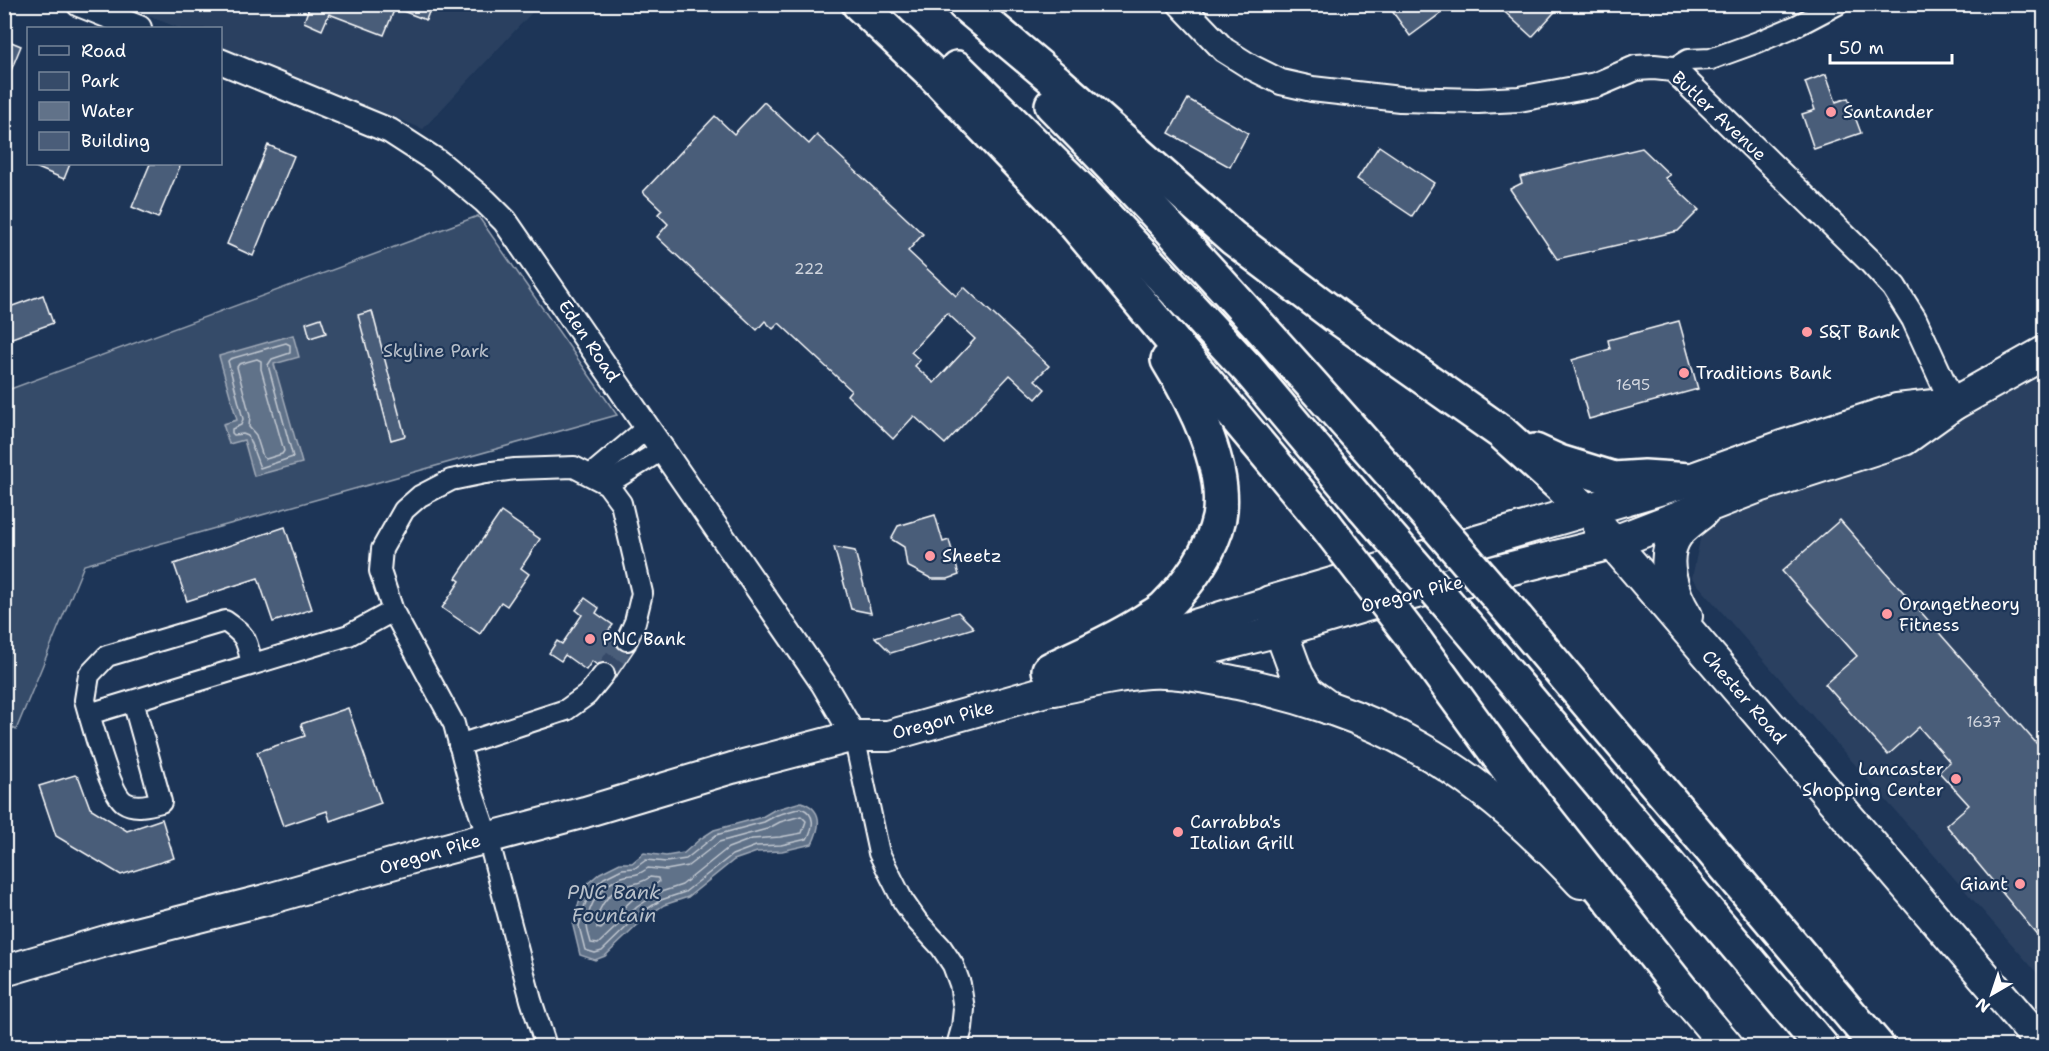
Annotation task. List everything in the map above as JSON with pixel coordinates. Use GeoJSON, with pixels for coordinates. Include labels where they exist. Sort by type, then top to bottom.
{"type":"FeatureCollection","features":[{"type":"Feature","properties":{"kind":"highway"},"geometry":{"type":"LineString","coordinates":[[860,4],[931,72],[1064,211],[1325,524],[1416,642],[1519,784],[1727,1047]]}},
{"type":"Feature","properties":{"kind":"highway"},"geometry":{"type":"LineString","coordinates":[[891,4],[1085,194],[1248,369],[1821,1047]]}},
{"type":"Feature","properties":{"kind":"highway"},"geometry":{"type":"LineString","coordinates":[[947,4],[1047,100],[1224,286],[1517,619],[1876,1047]]}},
{"type":"Feature","properties":{"kind":"highway"},"geometry":{"type":"LineString","coordinates":[[964,4],[1057,82],[1233,238],[1336,316],[1501,432],[1584,510]]}},
{"type":"Feature","properties":{"kind":"highway"},"geometry":{"type":"LineString","coordinates":[[1051,679],[1164,608],[1201,561],[1219,517],[1219,488],[1214,459],[1182,383],[1144,322],[1064,211]]}},
{"type":"Feature","properties":{"kind":"highway","name":"Oregon Pike"},"geometry":{"type":"LineString","coordinates":[[1275,617],[1372,603],[1612,543],[1713,503],[1904,439],[1953,404],[2044,354]]}},
{"type":"Feature","properties":{"kind":"highway","name":"Oregon Pike"},"geometry":{"type":"LineString","coordinates":[[1275,617],[1584,510],[1690,480],[1897,410],[1953,404]]}},
{"type":"Feature","properties":{"kind":"highway"},"geometry":{"type":"LineString","coordinates":[[1501,432],[1559,462],[1614,479],[1644,477],[1690,480]]}},
{"type":"Feature","properties":{"kind":"highway"},"geometry":{"type":"LineString","coordinates":[[1713,503],[1677,535],[1670,549],[1669,565],[1671,583],[1678,602],[1728,680]]}},
{"type":"Feature","properties":{"kind":"highway","name":"Chester Road"},"geometry":{"type":"LineString","coordinates":[[1584,510],[2044,1046]]}},
{"type":"Feature","properties":{"kind":"highway"},"geometry":{"type":"LineString","coordinates":[[1275,617],[1297,675],[1307,692],[1329,708]]}},
{"type":"Feature","properties":{"kind":"highway"},"geometry":{"type":"LineString","coordinates":[[1051,679],[1149,672],[1207,677],[1269,689],[1329,708],[1417,746],[1495,801],[1562,862],[1691,1002]]}},
{"type":"Feature","properties":{"kind":"main road","name":"Oregon Pike"},"geometry":{"type":"LineString","coordinates":[[4,971],[854,736],[880,718],[1051,679],[1275,617]]}},
{"type":"Feature","properties":{"kind":"street"},"geometry":{"type":"LineString","coordinates":[[79,4],[136,27]]}},
{"type":"Feature","properties":{"kind":"street","name":"Butler Avenue"},"geometry":{"type":"LineString","coordinates":[[1180,4],[1224,50],[1244,63],[1281,82],[1312,89],[1400,99],[1478,101],[1519,99],[1596,85],[1636,68],[1673,69],[1894,287],[1914,319],[1953,404]]}},
{"type":"Feature","properties":{"kind":"street"},"geometry":{"type":"LineString","coordinates":[[1673,69],[1688,60],[1711,58],[1758,42],[1796,26],[1838,4]]}},
{"type":"Feature","properties":{"kind":"street","name":"Eden Road"},"geometry":{"type":"LineString","coordinates":[[222,62],[390,131],[438,162],[485,201],[517,236],[823,683],[854,736]]}},
{"type":"Feature","properties":{"kind":"street"},"geometry":{"type":"LineString","coordinates":[[599,480],[648,427]]}},
{"type":"Feature","properties":{"kind":"street"},"geometry":{"type":"LineString","coordinates":[[599,480],[663,448]]}},
{"type":"Feature","properties":{"kind":"street"},"geometry":{"type":"LineString","coordinates":[[546,1047],[531,1000],[488,838],[453,724],[393,611],[380,571],[382,549],[404,510],[420,496],[451,480],[485,472],[574,467],[599,480],[621,503],[642,593],[635,622],[627,640]]}},
{"type":"Feature","properties":{"kind":"street"},"geometry":{"type":"LineString","coordinates":[[89,714],[349,635],[393,611]]}},
{"type":"Feature","properties":{"kind":"street"},"geometry":{"type":"LineString","coordinates":[[133,701],[161,802],[143,806],[125,803],[115,793],[85,700],[89,675],[107,656],[225,621],[241,632],[248,644],[252,664]]}},
{"type":"Feature","properties":{"kind":"street"},"geometry":{"type":"LineString","coordinates":[[459,745],[566,710],[587,695],[604,674]]}},
{"type":"Feature","properties":{"kind":"street"},"geometry":{"type":"LineString","coordinates":[[854,736],[879,853],[903,901],[917,921],[941,947],[953,965],[960,984],[964,1009],[957,1047]]}},
{"type":"Feature","properties":{"kind":"shaded area"},"geometry":{"type":"Polygon","coordinates":[[[121,5],[539,5],[423,129],[222,46],[222,27],[176,27],[121,5]]]}},
{"type":"Feature","properties":{"kind":"shaded area","name":"Lancaster Shopping Center"},"geometry":{"type":"Polygon","coordinates":[[[2044,375],[2044,981],[1692,578],[1703,525],[1957,418],[2044,375]]]}},
{"type":"Feature","properties":{"kind":"green space","name":"Skyline Park"},"geometry":{"type":"Polygon","coordinates":[[[478,216],[617,415],[84,565],[16,730],[5,723],[5,391],[478,216]]]}},
{"type":"Feature","properties":{"kind":"water"},"geometry":{"type":"Polygon","coordinates":[[[293,335],[299,357],[274,364],[302,463],[254,476],[244,440],[229,444],[223,424],[237,420],[219,356],[293,335]]]}},
{"type":"Feature","properties":{"kind":"water","name":"PNC Bank Fountain"},"geometry":{"type":"Polygon","coordinates":[[[801,802],[817,814],[817,831],[812,844],[782,851],[757,852],[734,860],[688,897],[664,905],[645,918],[605,956],[595,960],[580,955],[573,926],[578,905],[587,884],[600,873],[620,863],[632,863],[644,853],[666,856],[684,853],[714,830],[762,817],[774,810],[801,802]]]}},
{"type":"Feature","properties":{"kind":"building"},"geometry":{"type":"Polygon","coordinates":[[[306,4],[432,4],[426,20],[395,8],[384,35],[329,14],[322,30],[304,22],[309,7],[306,4]]]}},
{"type":"Feature","properties":{"kind":"building"},"geometry":{"type":"Polygon","coordinates":[[[1387,4],[1435,4],[1441,13],[1410,36],[1387,4]]]}},
{"type":"Feature","properties":{"kind":"building"},"geometry":{"type":"Polygon","coordinates":[[[1496,4],[1562,4],[1532,37],[1496,4]]]}},
{"type":"Feature","properties":{"kind":"building"},"geometry":{"type":"Polygon","coordinates":[[[4,39],[21,46],[5,85],[4,85],[4,39]]]}},
{"type":"Feature","properties":{"kind":"building","name":"Santander"},"geometry":{"type":"Polygon","coordinates":[[[1826,74],[1836,102],[1848,98],[1861,133],[1814,149],[1802,114],[1815,110],[1805,82],[1826,74]]]}},
{"type":"Feature","properties":{"kind":"building"},"geometry":{"type":"Polygon","coordinates":[[[1188,99],[1248,133],[1230,167],[1169,133],[1188,99]]]}},
{"type":"Feature","properties":{"kind":"building"},"geometry":{"type":"Polygon","coordinates":[[[764,102],[809,144],[817,135],[923,234],[908,251],[956,296],[964,287],[1049,366],[1035,380],[1045,389],[1036,399],[1010,375],[945,444],[914,416],[893,439],[847,395],[851,390],[779,323],[773,329],[765,321],[757,330],[657,237],[668,224],[658,214],[662,210],[643,192],[715,116],[734,134],[764,102]],[[947,313],[911,352],[920,360],[915,366],[934,383],[975,339],[947,313]]]}},
{"type":"Feature","properties":{"kind":"building"},"geometry":{"type":"Polygon","coordinates":[[[268,145],[294,156],[253,256],[227,244],[268,145]]]}},
{"type":"Feature","properties":{"kind":"building"},"geometry":{"type":"Polygon","coordinates":[[[1379,146],[1434,183],[1412,216],[1357,179],[1379,146]]]}},
{"type":"Feature","properties":{"kind":"building"},"geometry":{"type":"Polygon","coordinates":[[[1642,148],[1670,175],[1665,178],[1699,210],[1678,231],[1557,259],[1510,189],[1522,183],[1520,177],[1642,148]]]}},
{"type":"Feature","properties":{"kind":"building"},"geometry":{"type":"Polygon","coordinates":[[[30,165],[70,165],[64,179],[30,165]]]}},
{"type":"Feature","properties":{"kind":"building"},"geometry":{"type":"Polygon","coordinates":[[[150,165],[181,165],[158,218],[132,207],[150,165]]]}},
{"type":"Feature","properties":{"kind":"building"},"geometry":{"type":"Polygon","coordinates":[[[43,295],[53,323],[4,341],[4,309],[43,295]]]}},
{"type":"Feature","properties":{"kind":"building"},"geometry":{"type":"Polygon","coordinates":[[[372,311],[405,436],[391,440],[358,315],[372,311]]]}},
{"type":"Feature","properties":{"kind":"building"},"geometry":{"type":"Polygon","coordinates":[[[321,318],[326,333],[310,338],[306,323],[321,318]]]}},
{"type":"Feature","properties":{"kind":"building"},"geometry":{"type":"Polygon","coordinates":[[[1679,321],[1698,389],[1589,419],[1572,360],[1610,349],[1608,340],[1679,321]]]}},
{"type":"Feature","properties":{"kind":"building"},"geometry":{"type":"Polygon","coordinates":[[[501,512],[540,539],[521,568],[529,574],[507,606],[501,602],[480,634],[442,608],[460,581],[456,578],[501,512]]]}},
{"type":"Feature","properties":{"kind":"building","name":"Sheetz"},"geometry":{"type":"Polygon","coordinates":[[[935,515],[943,542],[949,540],[959,575],[948,579],[932,579],[907,566],[904,547],[891,539],[898,526],[935,515]]]}},
{"type":"Feature","properties":{"kind":"building"},"geometry":{"type":"Polygon","coordinates":[[[1840,520],[2044,752],[2044,943],[1946,825],[1969,805],[1939,772],[1950,762],[1919,727],[1888,755],[1825,684],[1857,656],[1782,571],[1840,520]]]}},
{"type":"Feature","properties":{"kind":"building"},"geometry":{"type":"Polygon","coordinates":[[[285,527],[312,609],[273,622],[258,578],[187,601],[174,564],[285,527]]]}},
{"type":"Feature","properties":{"kind":"building"},"geometry":{"type":"Polygon","coordinates":[[[834,547],[855,551],[871,613],[851,609],[834,547]]]}},
{"type":"Feature","properties":{"kind":"building"},"geometry":{"type":"Polygon","coordinates":[[[585,598],[599,608],[596,613],[613,625],[608,631],[616,636],[615,642],[618,647],[628,652],[635,649],[616,677],[615,669],[606,662],[597,665],[592,661],[586,670],[565,655],[561,661],[549,653],[557,641],[562,644],[582,615],[576,610],[585,598]]]}},
{"type":"Feature","properties":{"kind":"building","name":"Sheetz"},"geometry":{"type":"Polygon","coordinates":[[[958,612],[974,628],[891,653],[875,637],[958,612]]]}},
{"type":"Feature","properties":{"kind":"building"},"geometry":{"type":"Polygon","coordinates":[[[348,708],[381,803],[330,821],[327,811],[283,826],[257,752],[305,736],[301,724],[348,708]]]}},
{"type":"Feature","properties":{"kind":"building"},"geometry":{"type":"Polygon","coordinates":[[[75,775],[79,778],[90,808],[127,831],[162,819],[174,858],[121,875],[56,836],[39,786],[75,775]]]}},
{"type":"Feature","properties":{"kind":"tunnel"},"geometry":{"type":"LineString","coordinates":[[604,674],[627,640]]}},
{"type":"Feature","properties":{"kind":"place","name":"Santander"},"geometry":{"type":"Point","coordinates":[1831,112]}},
{"type":"Feature","properties":{"kind":"place","name":"S&T Bank"},"geometry":{"type":"Point","coordinates":[1807,332]}},
{"type":"Feature","properties":{"kind":"place","name":"Traditions Bank"},"geometry":{"type":"Point","coordinates":[1684,373]}},
{"type":"Feature","properties":{"kind":"place","name":"Sheetz"},"geometry":{"type":"Point","coordinates":[930,556]}},
{"type":"Feature","properties":{"kind":"place","name":"Orangetheory Fitness"},"geometry":{"type":"Point","coordinates":[1887,614]}},
{"type":"Feature","properties":{"kind":"place","name":"PNC Bank"},"geometry":{"type":"Point","coordinates":[590,639]}},
{"type":"Feature","properties":{"kind":"place","name":"Lancaster Shopping Center"},"geometry":{"type":"Point","coordinates":[1956,779]}},
{"type":"Feature","properties":{"kind":"place","name":"Carrabba's Italian Grill"},"geometry":{"type":"Point","coordinates":[1178,832]}},
{"type":"Feature","properties":{"kind":"place","name":"Giant"},"geometry":{"type":"Point","coordinates":[2020,884]}}]}
